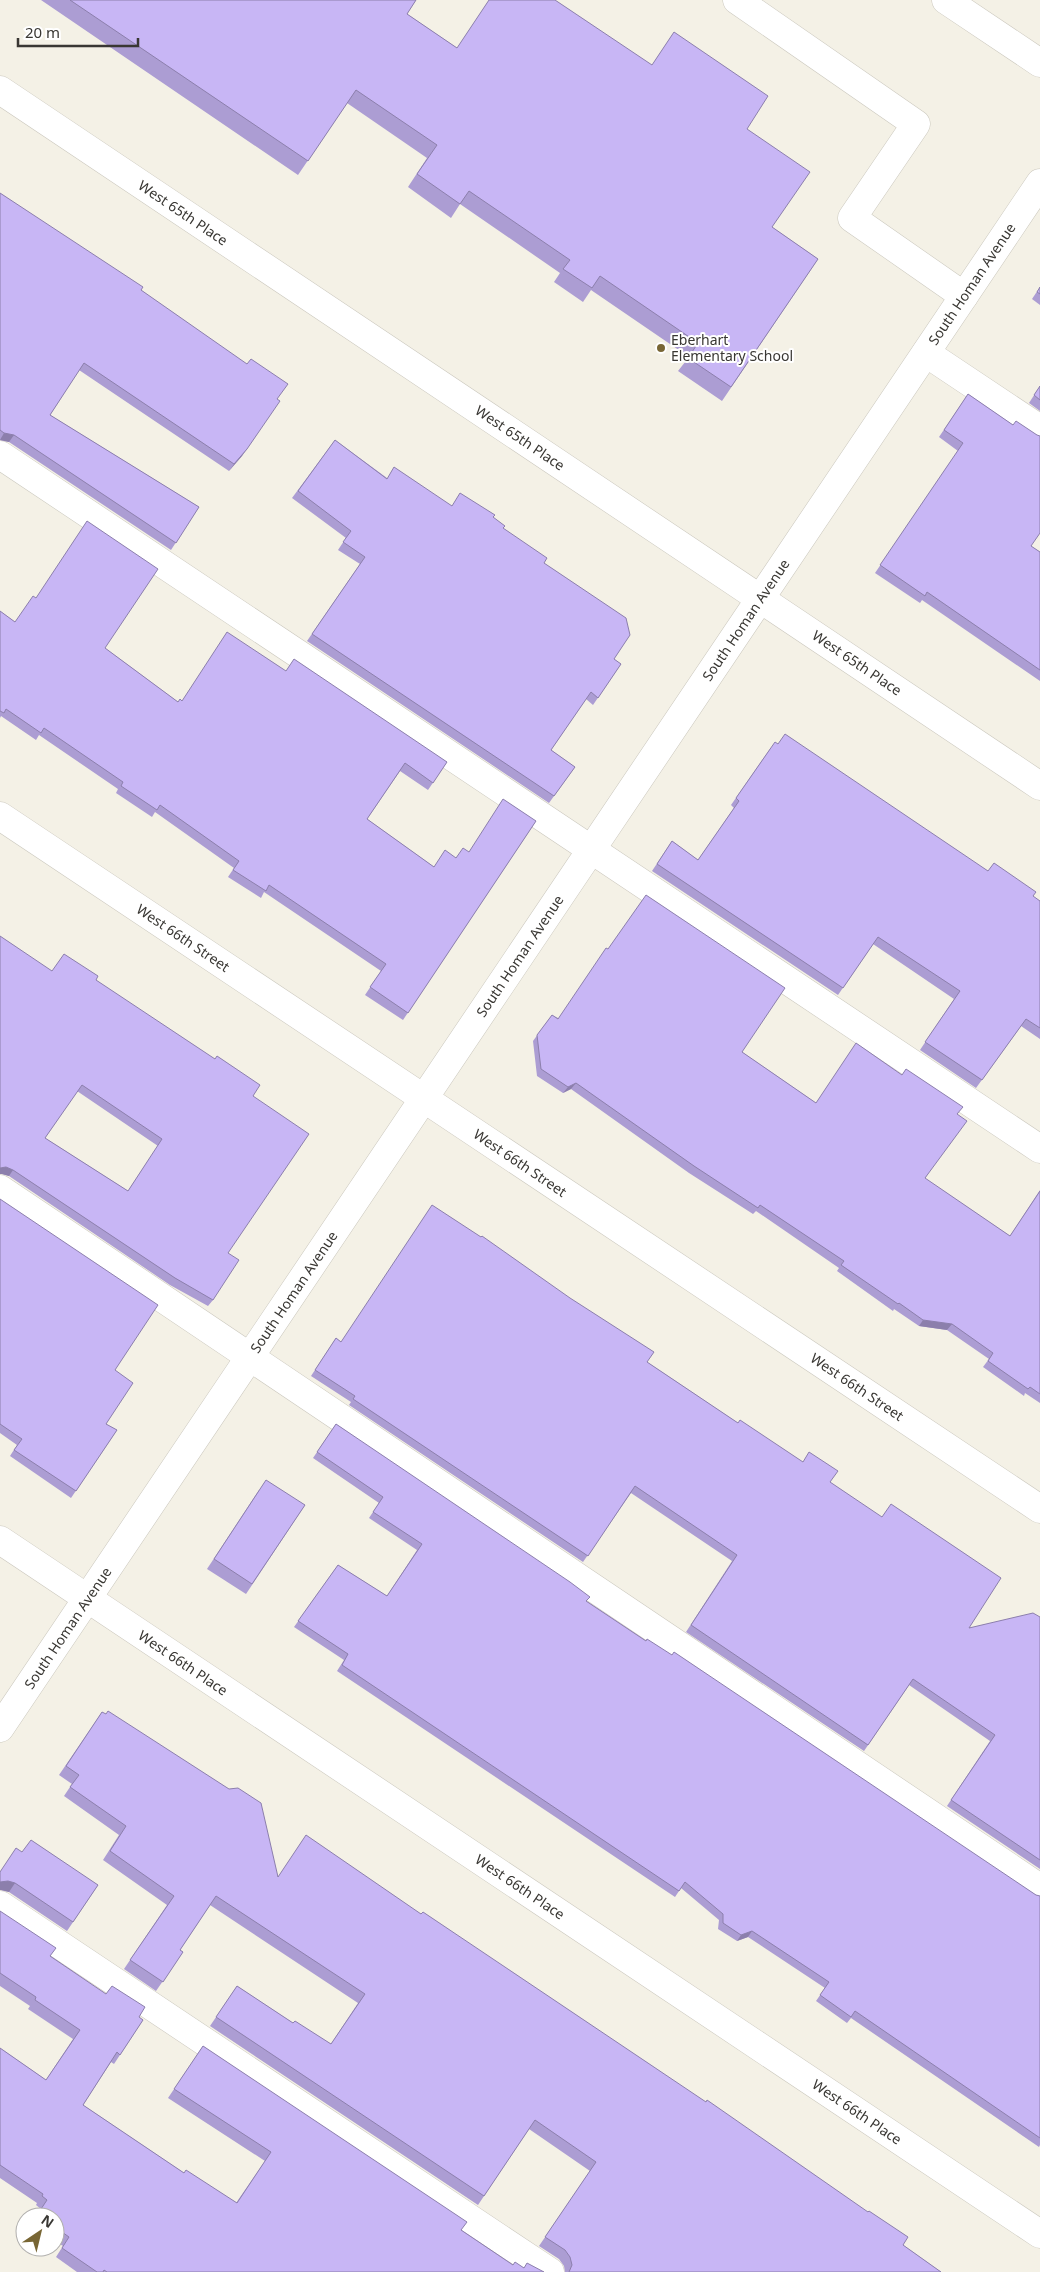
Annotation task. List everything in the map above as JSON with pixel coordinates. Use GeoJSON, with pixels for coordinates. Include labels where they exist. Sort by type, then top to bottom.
{"type":"FeatureCollection","features":[{"type":"Feature","properties":{"kind":"street"},"geometry":{"type":"LineString","coordinates":[[737,0],[916,124],[852,218],[964,296]]}},
{"type":"Feature","properties":{"kind":"street"},"geometry":{"type":"LineString","coordinates":[[946,0],[1040,63]]}},
{"type":"Feature","properties":{"kind":"street","name":"West 65th Place"},"geometry":{"type":"LineString","coordinates":[[0,90],[1040,786]]}},
{"type":"Feature","properties":{"kind":"street","name":"South Homan Avenue"},"geometry":{"type":"LineString","coordinates":[[0,1728],[1040,183]]}},
{"type":"Feature","properties":{"kind":"street"},"geometry":{"type":"LineString","coordinates":[[926,353],[1040,429]]}},
{"type":"Feature","properties":{"kind":"street"},"geometry":{"type":"LineString","coordinates":[[0,455],[1040,1149]]}},
{"type":"Feature","properties":{"kind":"street","name":"West 66th Street"},"geometry":{"type":"LineString","coordinates":[[0,816],[1040,1509]]}},
{"type":"Feature","properties":{"kind":"street"},"geometry":{"type":"LineString","coordinates":[[0,1189],[1040,1888]]}},
{"type":"Feature","properties":{"kind":"street","name":"West 66th Place"},"geometry":{"type":"LineString","coordinates":[[0,1540],[1040,2234]]}},
{"type":"Feature","properties":{"kind":"street"},"geometry":{"type":"LineString","coordinates":[[0,1905],[550,2272]]}},
{"type":"Feature","properties":{"kind":"building"},"geometry":{"type":"Polygon","coordinates":[[[70,0],[416,0],[407,14],[457,48],[489,0],[555,0],[652,65],[674,32],[768,96],[747,129],[810,172],[772,227],[818,259],[731,387],[688,358],[698,343],[600,276],[592,288],[563,269],[570,260],[469,191],[460,204],[417,174],[437,145],[356,90],[308,161],[70,0]]]}},
{"type":"Feature","properties":{"kind":"building"},"geometry":{"type":"Polygon","coordinates":[[[0,193],[143,287],[141,290],[247,364],[251,359],[288,384],[277,399],[280,401],[247,449],[234,464],[84,363],[50,415],[199,507],[176,543],[14,435],[0,430],[0,193]]]}},
{"type":"Feature","properties":{"kind":"building"},"geometry":{"type":"Polygon","coordinates":[[[1040,386],[1040,400],[1034,395],[1040,386]]]}},
{"type":"Feature","properties":{"kind":"building"},"geometry":{"type":"Polygon","coordinates":[[[968,394],[1013,425],[1016,421],[1040,436],[1040,533],[1031,546],[1040,552],[1040,670],[927,592],[925,596],[880,565],[963,443],[944,430],[968,394]]]}},
{"type":"Feature","properties":{"kind":"building"},"geometry":{"type":"Polygon","coordinates":[[[335,440],[387,479],[394,467],[452,506],[460,493],[495,515],[493,517],[505,526],[503,528],[547,558],[544,563],[626,618],[630,635],[614,659],[621,664],[598,698],[591,692],[551,750],[575,767],[554,796],[312,634],[365,557],[343,542],[351,531],[298,491],[335,440]]]}},
{"type":"Feature","properties":{"kind":"building"},"geometry":{"type":"Polygon","coordinates":[[[87,521],[158,569],[105,648],[178,702],[180,699],[182,701],[227,632],[286,671],[294,659],[447,762],[433,783],[405,763],[367,819],[434,867],[445,850],[456,858],[463,848],[469,852],[503,799],[536,821],[408,1013],[370,987],[386,964],[269,885],[266,891],[233,870],[239,861],[160,805],[157,810],[121,786],[123,782],[44,728],[41,733],[6,709],[4,713],[0,711],[0,611],[15,622],[33,596],[36,598],[87,521]]]}},
{"type":"Feature","properties":{"kind":"building"},"geometry":{"type":"Polygon","coordinates":[[[785,734],[988,871],[994,863],[1036,892],[1033,896],[1040,901],[1040,1028],[1026,1019],[982,1080],[925,1042],[960,991],[878,937],[843,988],[657,864],[672,841],[698,860],[739,801],[736,798],[775,742],[778,744],[785,734]]]}},
{"type":"Feature","properties":{"kind":"building"},"geometry":{"type":"Polygon","coordinates":[[[646,895],[785,988],[742,1052],[816,1103],[856,1043],[902,1075],[906,1069],[963,1107],[957,1114],[967,1121],[925,1178],[1010,1236],[1040,1191],[1040,1394],[1030,1387],[1028,1389],[988,1361],[993,1353],[952,1324],[923,1320],[841,1265],[844,1261],[760,1205],[758,1208],[694,1166],[576,1083],[568,1087],[541,1069],[537,1035],[552,1015],[558,1019],[606,948],[608,949],[646,895]]]}},
{"type":"Feature","properties":{"kind":"building"},"geometry":{"type":"Polygon","coordinates":[[[0,936],[52,971],[64,954],[98,976],[96,980],[215,1059],[217,1056],[260,1085],[253,1096],[309,1134],[228,1253],[239,1260],[213,1300],[175,1278],[13,1170],[6,1167],[0,1168],[0,936]],[[82,1085],[45,1138],[128,1191],[162,1139],[82,1085]]]}},
{"type":"Feature","properties":{"kind":"building"},"geometry":{"type":"Polygon","coordinates":[[[0,1199],[158,1305],[115,1370],[133,1383],[106,1424],[117,1430],[76,1491],[14,1450],[22,1439],[0,1424],[0,1199]]]}},
{"type":"Feature","properties":{"kind":"building"},"geometry":{"type":"Polygon","coordinates":[[[432,1205],[482,1236],[570,1298],[654,1352],[647,1362],[738,1423],[740,1420],[803,1462],[809,1452],[838,1471],[830,1482],[882,1517],[891,1504],[1001,1578],[969,1628],[1033,1613],[1040,1617],[1040,1860],[951,1800],[995,1735],[913,1679],[868,1745],[691,1625],[737,1555],[635,1486],[588,1556],[353,1399],[355,1396],[315,1370],[336,1338],[341,1342],[432,1205]]]}},
{"type":"Feature","properties":{"kind":"building"},"geometry":{"type":"Polygon","coordinates":[[[336,1424],[570,1582],[590,1597],[586,1601],[646,1641],[647,1639],[672,1655],[674,1652],[1040,1896],[1040,2138],[855,2011],[851,2017],[820,1995],[829,1982],[752,1931],[741,1935],[723,1923],[723,1914],[685,1882],[679,1891],[342,1665],[348,1654],[298,1621],[338,1565],[387,1596],[422,1544],[373,1512],[383,1497],[317,1452],[336,1424]]]}},
{"type":"Feature","properties":{"kind":"building"},"geometry":{"type":"Polygon","coordinates":[[[266,1480],[305,1505],[252,1584],[214,1559],[266,1480]]]}},
{"type":"Feature","properties":{"kind":"building"},"geometry":{"type":"Polygon","coordinates":[[[108,1711],[229,1789],[238,1788],[261,1803],[278,1877],[306,1835],[421,1914],[423,1912],[706,2102],[707,2100],[868,2212],[908,2237],[903,2245],[941,2272],[569,2272],[572,2265],[570,2257],[565,2250],[545,2237],[596,2162],[535,2120],[484,2196],[216,2017],[237,1986],[293,2023],[295,2021],[331,2044],[365,1994],[216,1896],[180,1950],[183,1952],[163,1982],[130,1960],[174,1896],[110,1851],[126,1826],[70,1787],[79,1775],[66,1766],[102,1712],[106,1714],[108,1711]]]}},
{"type":"Feature","properties":{"kind":"building"},"geometry":{"type":"Polygon","coordinates":[[[31,1840],[98,1885],[73,1922],[15,1883],[8,1881],[0,1882],[0,1872],[16,1848],[22,1852],[31,1840]]]}},
{"type":"Feature","properties":{"kind":"building"},"geometry":{"type":"Polygon","coordinates":[[[0,1911],[56,1948],[50,1956],[106,1994],[112,1986],[145,2007],[139,2017],[143,2020],[120,2055],[117,2052],[83,2105],[184,2173],[186,2170],[237,2203],[271,2152],[174,2089],[203,2046],[467,2222],[461,2230],[513,2265],[515,2262],[524,2268],[527,2263],[544,2272],[107,2272],[104,2270],[103,2272],[97,2272],[65,2250],[65,2243],[69,2237],[65,2234],[65,2207],[42,2207],[47,2200],[42,2196],[43,2194],[0,2165],[0,2048],[46,2080],[80,2030],[35,2000],[36,1997],[0,1973],[0,1911]]]}},
{"type":"Feature","properties":{"kind":"place","name":"Eberhart Elementary School"},"geometry":{"type":"Point","coordinates":[661,348]}}]}
